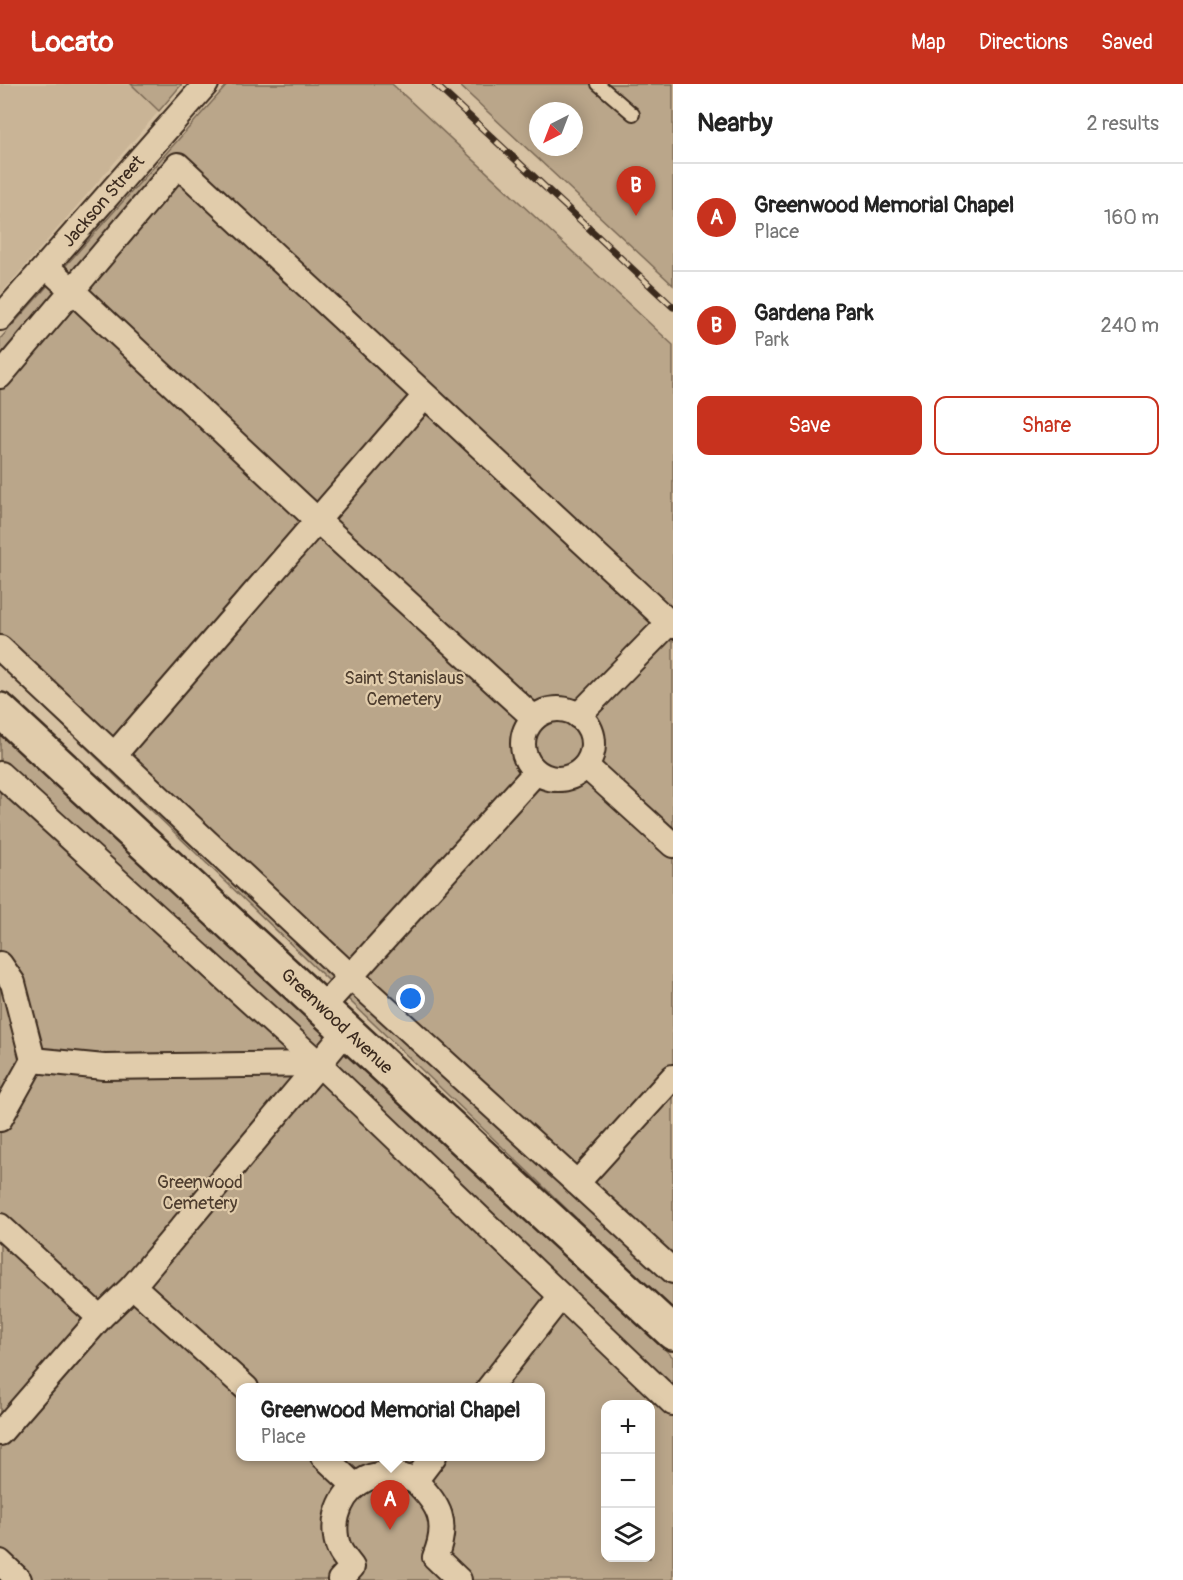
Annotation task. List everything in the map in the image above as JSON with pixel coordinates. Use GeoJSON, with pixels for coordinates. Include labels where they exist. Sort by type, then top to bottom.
{"type":"FeatureCollection","features":[{"type":"Feature","properties":{"kind":"street","name":"Jackson Street"},"geometry":{"type":"LineString","coordinates":[[0,318],[206,84]]}},
{"type":"Feature","properties":{"kind":"street"},"geometry":{"type":"LineString","coordinates":[[0,376],[178,165],[671,624],[578,716]]}},
{"type":"Feature","properties":{"kind":"street"},"geometry":{"type":"LineString","coordinates":[[46,266],[317,520],[534,718]]}},
{"type":"Feature","properties":{"kind":"street"},"geometry":{"type":"LineString","coordinates":[[114,754],[425,396]]}},
{"type":"Feature","properties":{"kind":"street"},"geometry":{"type":"LineString","coordinates":[[0,648],[350,976],[673,1271]]}},
{"type":"Feature","properties":{"kind":"street","name":"Greenwood Avenue"},"geometry":{"type":"LineString","coordinates":[[0,710],[673,1333]]}},
{"type":"Feature","properties":{"kind":"street"},"geometry":{"type":"LineString","coordinates":[[553,710],[573,712],[578,716],[589,726],[592,736],[591,757],[586,766],[568,778],[546,777],[536,772],[528,763],[523,740],[534,718],[543,712],[553,710]]}},
{"type":"Feature","properties":{"kind":"street"},"geometry":{"type":"LineString","coordinates":[[586,766],[673,845]]}},
{"type":"Feature","properties":{"kind":"street"},"geometry":{"type":"LineString","coordinates":[[322,1008],[536,772]]}},
{"type":"Feature","properties":{"kind":"street"},"geometry":{"type":"LineString","coordinates":[[0,774],[319,1064],[673,1403]]}},
{"type":"Feature","properties":{"kind":"street"},"geometry":{"type":"LineString","coordinates":[[0,964],[13,983],[33,1060],[0,1119]]}},
{"type":"Feature","properties":{"kind":"street"},"geometry":{"type":"LineString","coordinates":[[0,1433],[100,1318],[133,1286],[347,1030]]}},
{"type":"Feature","properties":{"kind":"street"},"geometry":{"type":"LineString","coordinates":[[33,1060],[104,1067],[319,1064]]}},
{"type":"Feature","properties":{"kind":"street"},"geometry":{"type":"LineString","coordinates":[[577,1183],[673,1077]]}},
{"type":"Feature","properties":{"kind":"street"},"geometry":{"type":"LineString","coordinates":[[0,1226],[100,1318]]}},
{"type":"Feature","properties":{"kind":"street"},"geometry":{"type":"LineString","coordinates":[[133,1286],[240,1383]]}},
{"type":"Feature","properties":{"kind":"street"},"geometry":{"type":"LineString","coordinates":[[493,1383],[561,1296]]}},
{"type":"Feature","properties":{"kind":"street"},"geometry":{"type":"LineString","coordinates":[[328,1461],[355,1486]]}},
{"type":"Feature","properties":{"kind":"street"},"geometry":{"type":"LineString","coordinates":[[415,1481],[430,1461]]}},
{"type":"Feature","properties":{"kind":"street"},"geometry":{"type":"LineString","coordinates":[[340,1580],[352,1567],[339,1550],[334,1525],[339,1505],[355,1486],[368,1478],[381,1475],[398,1475],[415,1481],[429,1495],[439,1511],[442,1532],[440,1547],[435,1557],[459,1580]]}},
{"type":"Feature","properties":{"kind":"street"},"geometry":{"type":"LineString","coordinates":[[0,1562],[20,1580]]}},
{"type":"Feature","properties":{"kind":"lane"},"geometry":{"type":"LineString","coordinates":[[598,84],[633,114]]}},
{"type":"Feature","properties":{"kind":"shaded area"},"geometry":{"type":"Polygon","coordinates":[[[0,84],[131,84],[159,111],[0,295],[0,84]]]}},
{"type":"Feature","properties":{"kind":"green space"},"geometry":{"type":"Polygon","coordinates":[[[131,84],[182,84],[159,111],[131,84]]]}},
{"type":"Feature","properties":{"kind":"green space","name":"Saint Stanislaus Cemetery"},"geometry":{"type":"Polygon","coordinates":[[[228,84],[392,84],[673,345],[673,1311],[0,665],[0,339],[228,84]]]}},
{"type":"Feature","properties":{"kind":"green space"},"geometry":{"type":"Polygon","coordinates":[[[458,84],[673,84],[673,285],[535,156],[583,156],[583,102],[529,102],[529,150],[458,84]]]}},
{"type":"Feature","properties":{"kind":"green space","name":"Greenwood Cemetery"},"geometry":{"type":"Polygon","coordinates":[[[0,733],[673,1357],[673,1580],[0,1580],[0,733]]]}},
{"type":"Feature","properties":{"kind":"railway"},"geometry":{"type":"LineString","coordinates":[[435,84],[673,307]]}},
{"type":"Feature","properties":{"kind":"place","name":"Gardena Park"},"geometry":{"type":"Point","coordinates":[636,216]}},
{"type":"Feature","properties":{"kind":"place","name":"Greenwood Memorial Chapel"},"geometry":{"type":"Point","coordinates":[390,1530]}}]}
